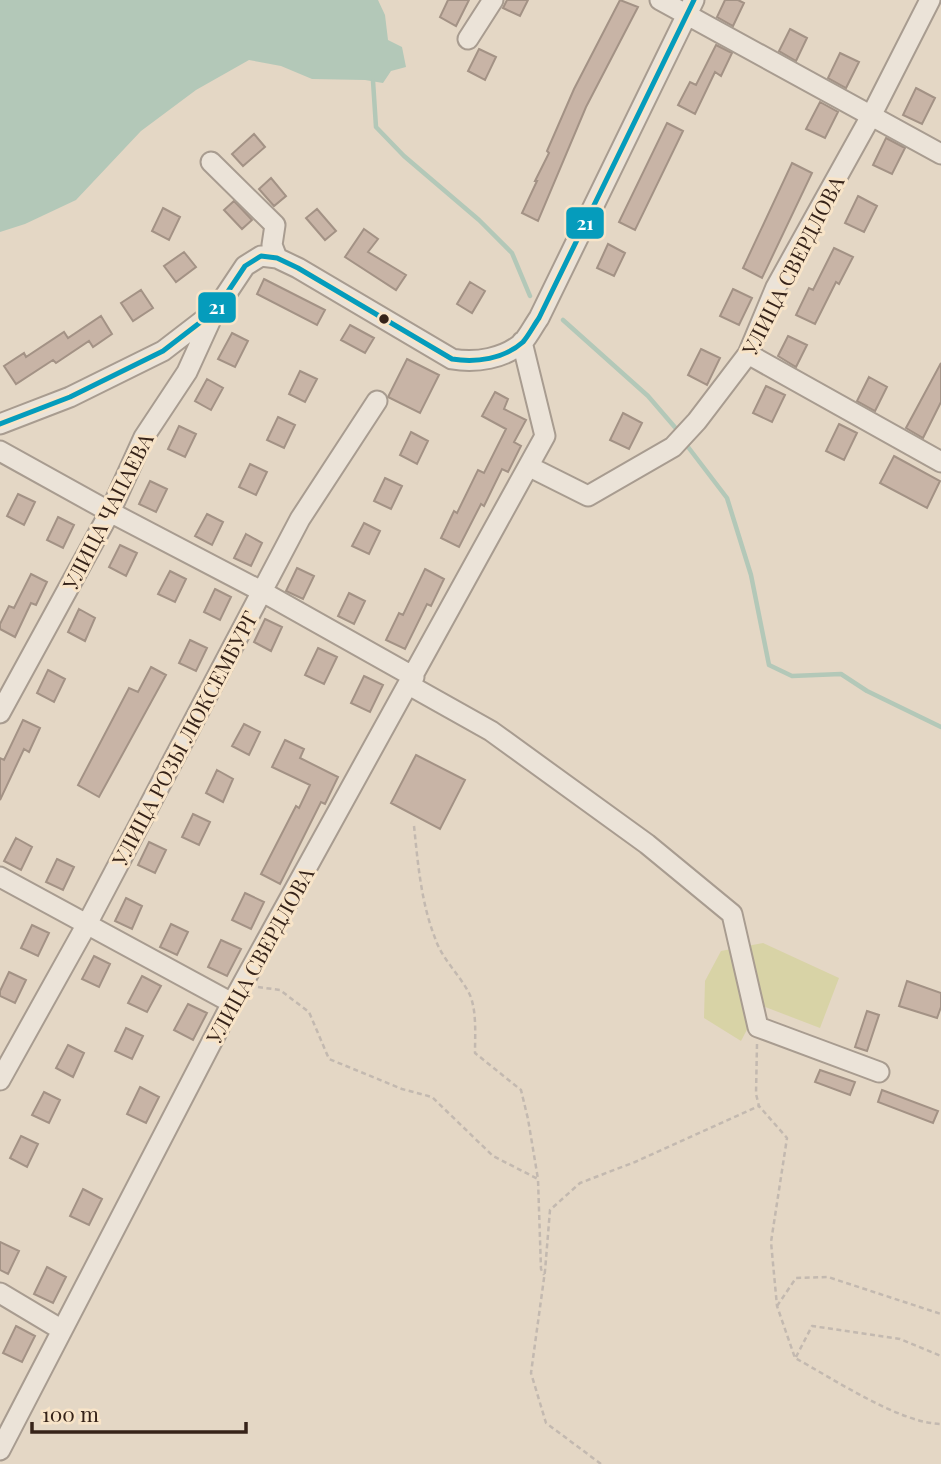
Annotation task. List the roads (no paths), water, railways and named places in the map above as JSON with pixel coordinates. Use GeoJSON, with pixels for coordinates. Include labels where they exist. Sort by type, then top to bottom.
{"type":"FeatureCollection","features":[{"type":"Feature","properties":{"kind":"street"},"geometry":{"type":"LineString","coordinates":[[468,39],[493,0]]}},
{"type":"Feature","properties":{"kind":"street"},"geometry":{"type":"LineString","coordinates":[[660,0],[690,7],[871,116],[941,154]]}},
{"type":"Feature","properties":{"kind":"street","name":"УЛИЦА СВЕРДЛОВА"},"geometry":{"type":"LineString","coordinates":[[530,467],[588,496],[673,447],[697,421],[748,354],[776,287],[871,116],[930,0]]}},
{"type":"Feature","properties":{"kind":"street"},"geometry":{"type":"LineString","coordinates":[[0,424],[69,397],[163,351],[215,311],[245,266],[261,256],[277,258],[298,268],[452,359],[470,362],[494,357],[522,342],[539,318],[690,7]]}},
{"type":"Feature","properties":{"kind":"street"},"geometry":{"type":"LineString","coordinates":[[211,162],[275,225],[272,245],[277,258]]}},
{"type":"Feature","properties":{"kind":"street","name":"УЛИЦА ЧАПАЕВА"},"geometry":{"type":"LineString","coordinates":[[0,713],[110,512],[144,438],[187,372],[215,311]]}},
{"type":"Feature","properties":{"kind":"street","name":"УЛИЦА СВЕРДЛОВА"},"geometry":{"type":"LineString","coordinates":[[0,1450],[232,1003],[545,436],[522,342]]}},
{"type":"Feature","properties":{"kind":"street"},"geometry":{"type":"LineString","coordinates":[[748,354],[939,456]]}},
{"type":"Feature","properties":{"kind":"street","name":"УЛИЦА РОЗЫ ЛЮКСЕМБУРГ"},"geometry":{"type":"LineString","coordinates":[[0,1080],[87,924],[300,519],[377,401]]}},
{"type":"Feature","properties":{"kind":"street"},"geometry":{"type":"LineString","coordinates":[[0,451],[261,591],[491,731],[648,844],[732,914],[758,1027],[879,1072]]}},
{"type":"Feature","properties":{"kind":"street"},"geometry":{"type":"LineString","coordinates":[[0,877],[232,1003]]}},
{"type":"Feature","properties":{"kind":"street"},"geometry":{"type":"LineString","coordinates":[[0,1293],[62,1329]]}},
{"type":"Feature","properties":{"kind":"waterway"},"geometry":{"type":"LineString","coordinates":[[373,81],[376,127],[404,156],[479,220],[512,253],[530,296]]}},
{"type":"Feature","properties":{"kind":"waterway"},"geometry":{"type":"LineString","coordinates":[[563,320],[648,396],[679,432]]}},
{"type":"Feature","properties":{"kind":"waterway"},"geometry":{"type":"LineString","coordinates":[[685,443],[727,498],[751,575],[769,665],[792,676],[841,674],[867,691],[941,727]]}}]}
